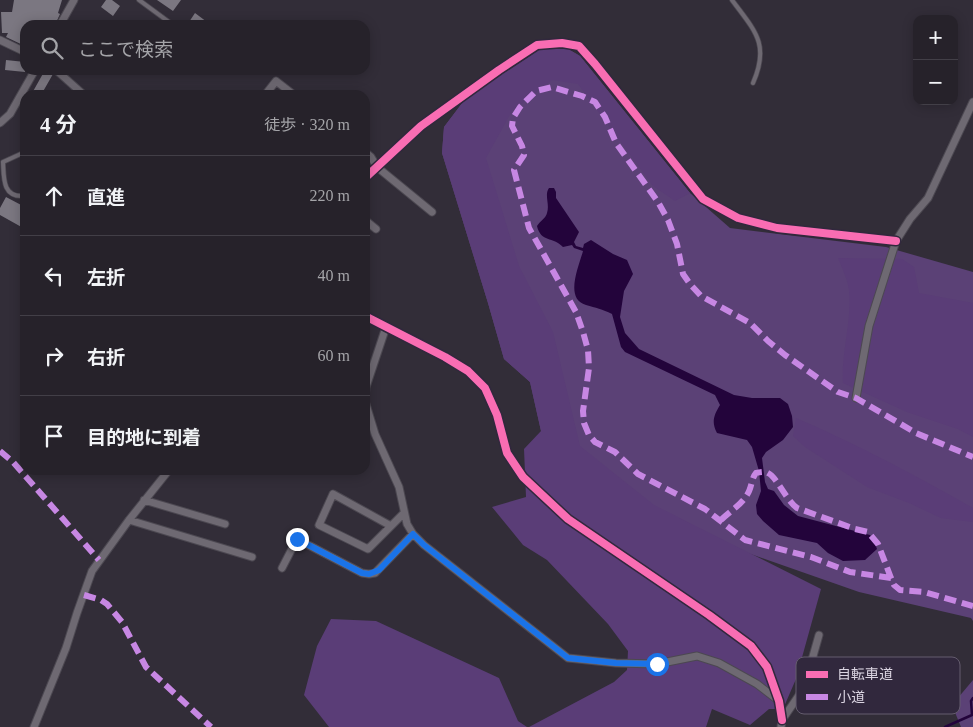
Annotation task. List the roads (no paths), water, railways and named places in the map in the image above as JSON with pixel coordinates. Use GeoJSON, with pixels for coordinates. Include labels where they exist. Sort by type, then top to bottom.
{"type":"FeatureCollection","features":[{"type":"Feature","properties":{"kind":"street"},"geometry":{"type":"LineString","coordinates":[[63,20],[74,0]]}},
{"type":"Feature","properties":{"kind":"street"},"geometry":{"type":"LineString","coordinates":[[0,40],[20,50]]}},
{"type":"Feature","properties":{"kind":"street"},"geometry":{"type":"LineString","coordinates":[[370,173],[421,126],[499,70],[537,45],[562,43],[579,46],[596,64],[703,199],[738,218],[777,228],[896,241]]}},
{"type":"Feature","properties":{"kind":"street"},"geometry":{"type":"LineString","coordinates":[[24,90],[32,75]]}},
{"type":"Feature","properties":{"kind":"street"},"geometry":{"type":"LineString","coordinates":[[62,75],[78,90]]}},
{"type":"Feature","properties":{"kind":"street"},"geometry":{"type":"LineString","coordinates":[[269,90],[276,81],[288,90]]}},
{"type":"Feature","properties":{"kind":"street"},"geometry":{"type":"LineString","coordinates":[[0,124],[10,114],[20,96]]}},
{"type":"Feature","properties":{"kind":"street"},"geometry":{"type":"LineString","coordinates":[[856,398],[870,326],[896,241],[910,219],[928,198],[973,102]]}},
{"type":"Feature","properties":{"kind":"street"},"geometry":{"type":"LineString","coordinates":[[370,155],[376,167],[432,212]]}},
{"type":"Feature","properties":{"kind":"street"},"geometry":{"type":"LineString","coordinates":[[370,224],[376,229]]}},
{"type":"Feature","properties":{"kind":"street"},"geometry":{"type":"LineString","coordinates":[[370,319],[445,357],[468,371],[485,388],[497,415],[506,453],[523,477],[568,520],[709,615],[750,646],[767,667],[779,701],[782,723]]}},
{"type":"Feature","properties":{"kind":"street"},"geometry":{"type":"LineString","coordinates":[[370,375],[386,327]]}},
{"type":"Feature","properties":{"kind":"street"},"geometry":{"type":"LineString","coordinates":[[370,415],[398,487],[407,524],[413,534],[424,545],[568,658],[616,663],[657,664],[697,656],[719,662],[758,684],[779,701]]}},
{"type":"Feature","properties":{"kind":"street"},"geometry":{"type":"LineString","coordinates":[[34,727],[66,648],[76,613],[92,571],[128,520],[165,475]]}},
{"type":"Feature","properties":{"kind":"street"},"geometry":{"type":"LineString","coordinates":[[391,526],[333,494],[319,525],[368,549],[391,526],[404,513]]}},
{"type":"Feature","properties":{"kind":"street"},"geometry":{"type":"LineString","coordinates":[[144,500],[225,524]]}},
{"type":"Feature","properties":{"kind":"street"},"geometry":{"type":"LineString","coordinates":[[128,520],[252,557]]}},
{"type":"Feature","properties":{"kind":"street"},"geometry":{"type":"LineString","coordinates":[[282,568],[297,539],[362,573],[375,573],[413,534]]}},
{"type":"Feature","properties":{"kind":"street"},"geometry":{"type":"LineString","coordinates":[[812,657],[818,635]]}},
{"type":"Feature","properties":{"kind":"street"},"geometry":{"type":"LineString","coordinates":[[782,723],[796,701]]}},
{"type":"Feature","properties":{"kind":"lane"},"geometry":{"type":"LineString","coordinates":[[138,0],[166,20]]}},
{"type":"Feature","properties":{"kind":"lane"},"geometry":{"type":"LineString","coordinates":[[732,0],[752,27],[760,43],[759,69],[753,84]]}},
{"type":"Feature","properties":{"kind":"lane"},"geometry":{"type":"LineString","coordinates":[[20,154],[1,161],[5,188],[10,193],[20,197]]}},
{"type":"Feature","properties":{"kind":"waterway"},"geometry":{"type":"LineString","coordinates":[[945,727],[972,715],[971,701],[973,698]]}}]}
